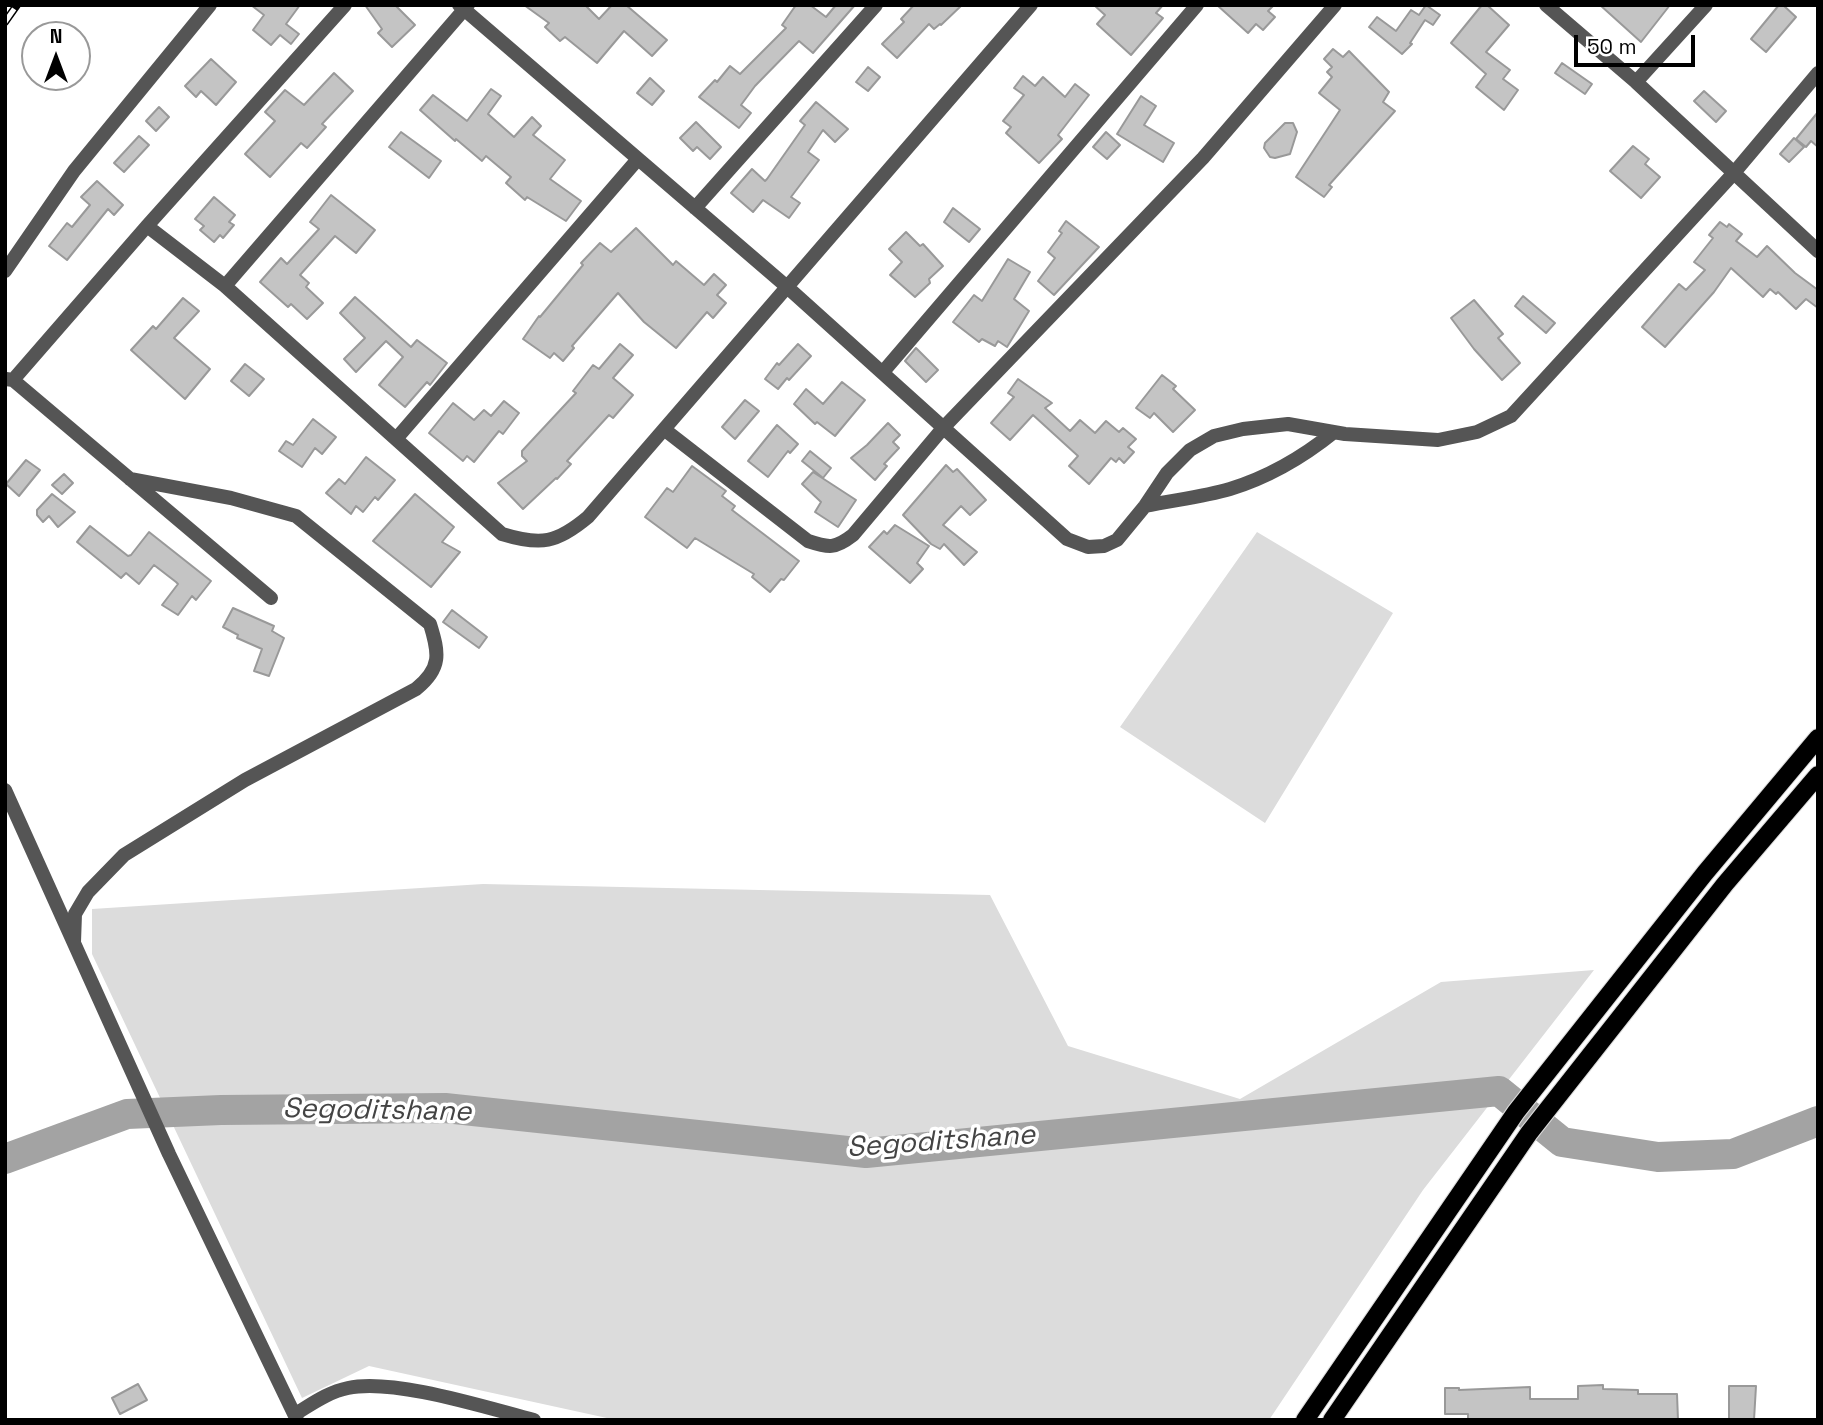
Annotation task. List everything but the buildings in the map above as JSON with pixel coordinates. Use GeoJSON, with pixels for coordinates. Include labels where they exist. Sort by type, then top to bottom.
{"type":"FeatureCollection","features":[{"type":"Feature","properties":{"kind":"main road"},"geometry":{"type":"LineString","coordinates":[[1305,1420],[1517,1112],[1705,873],[1818,738]]}},
{"type":"Feature","properties":{"kind":"main road"},"geometry":{"type":"LineString","coordinates":[[1332,1420],[1529,1133],[1725,884],[1818,775]]}},
{"type":"Feature","properties":{"kind":"street"},"geometry":{"type":"LineString","coordinates":[[5,271],[74,171],[210,5]]}},
{"type":"Feature","properties":{"kind":"street"},"geometry":{"type":"LineString","coordinates":[[271,598],[9,379],[345,5]]}},
{"type":"Feature","properties":{"kind":"street"},"geometry":{"type":"LineString","coordinates":[[695,208],[876,5]]}},
{"type":"Feature","properties":{"kind":"street"},"geometry":{"type":"LineString","coordinates":[[147,226],[225,286],[502,534],[528,542],[548,540],[570,532],[588,517],[1031,5]]}},
{"type":"Feature","properties":{"kind":"street"},"geometry":{"type":"LineString","coordinates":[[883,372],[1197,5]]}},
{"type":"Feature","properties":{"kind":"street"},"geometry":{"type":"LineString","coordinates":[[665,430],[808,541],[824,546],[839,546],[853,535],[944,427],[1203,158],[1335,5]]}},
{"type":"Feature","properties":{"kind":"street"},"geometry":{"type":"LineString","coordinates":[[1546,5],[1636,82],[1818,251]]}},
{"type":"Feature","properties":{"kind":"street"},"geometry":{"type":"LineString","coordinates":[[1636,82],[1706,5]]}},
{"type":"Feature","properties":{"kind":"street"},"geometry":{"type":"LineString","coordinates":[[225,286],[463,7],[786,286],[1067,540],[1088,547],[1104,546],[1116,540],[1145,506],[1167,473],[1190,450],[1214,436],[1243,429],[1288,424],[1335,432],[1438,440],[1477,432],[1511,416],[1733,174],[1818,73]]}},
{"type":"Feature","properties":{"kind":"street"},"geometry":{"type":"LineString","coordinates":[[396,439],[638,159]]}},
{"type":"Feature","properties":{"kind":"street"},"geometry":{"type":"LineString","coordinates":[[1145,506],[1229,489],[1272,473],[1308,453],[1335,432]]}},
{"type":"Feature","properties":{"kind":"street"},"geometry":{"type":"LineString","coordinates":[[74,942],[75,914],[88,892],[124,855],[245,780],[416,689],[432,677],[436,662],[435,640],[430,624],[296,516],[231,498],[130,479]]}},
{"type":"Feature","properties":{"kind":"street"},"geometry":{"type":"LineString","coordinates":[[5,790],[169,1154],[296,1417],[328,1394],[350,1387],[378,1387],[418,1391],[534,1420]]}},
{"type":"Feature","properties":{"kind":"shaded area"},"geometry":{"type":"Polygon","coordinates":[[[1257,532],[1393,613],[1265,823],[1120,727],[1257,532]]]}},
{"type":"Feature","properties":{"kind":"shaded area"},"geometry":{"type":"Polygon","coordinates":[[[483,884],[990,895],[1068,1046],[1240,1099],[1441,982],[1594,970],[1423,1190],[1269,1420],[616,1420],[369,1366],[302,1398],[92,954],[92,909],[483,884]]]}},
{"type":"Feature","properties":{"kind":"waterway","name":"Segoditshane"},"geometry":{"type":"LineString","coordinates":[[5,1159],[127,1114],[221,1110],[445,1108],[866,1153],[1499,1091],[1562,1142],[1658,1157],[1733,1154],[1818,1121]]}},
{"type":"Feature","properties":{"kind":"railway"},"geometry":{"type":"LineString","coordinates":[[5,22],[17,5]]}}]}
